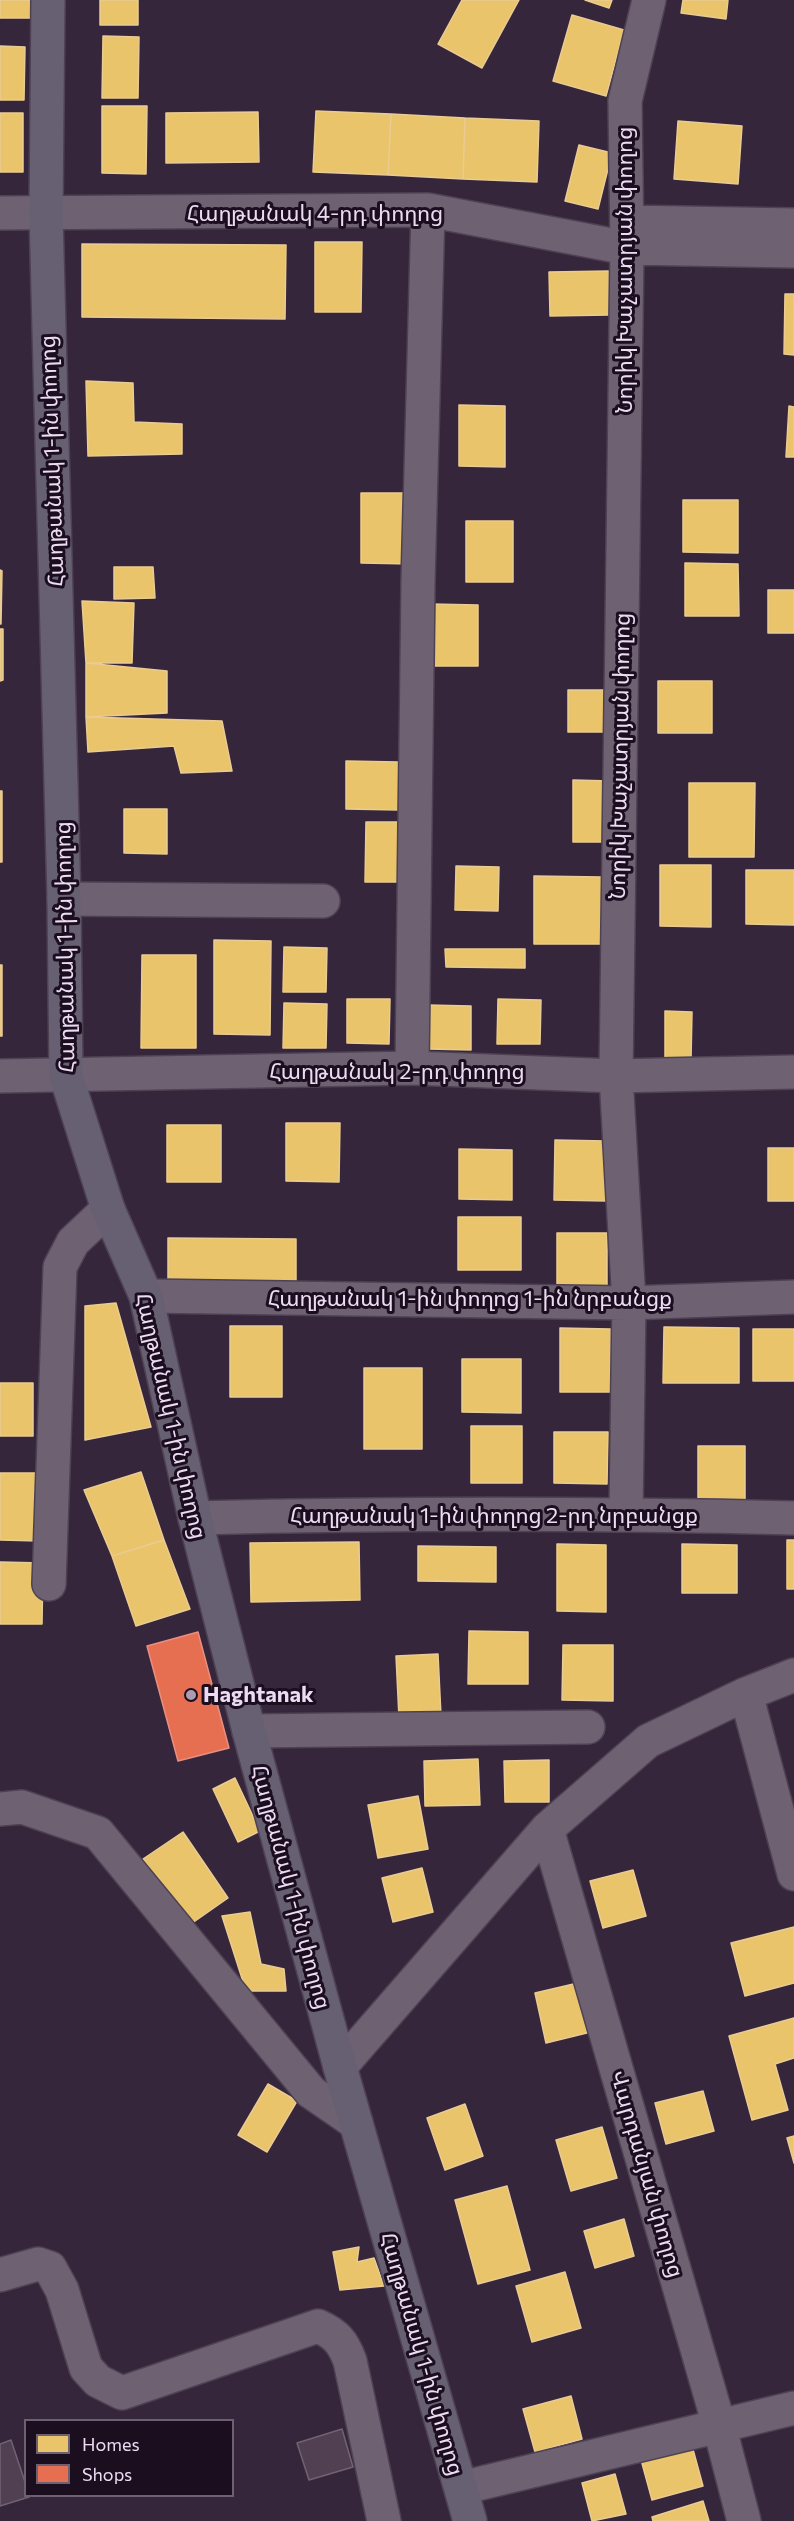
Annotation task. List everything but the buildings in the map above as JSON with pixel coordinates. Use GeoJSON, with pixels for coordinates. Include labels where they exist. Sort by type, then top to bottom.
{"type":"FeatureCollection","features":[{"type":"Feature","properties":{"kind":"main road","name":"Հաղթանակ 1-ին փողոց"},"geometry":{"type":"LineString","coordinates":[[48,0],[45,214],[64,899],[66,1076],[108,1209],[146,1296],[195,1518],[249,1731],[340,2067],[470,2521]]}},
{"type":"Feature","properties":{"kind":"street","name":"Նորիկ Խաչատրյան փողոց"},"geometry":{"type":"LineString","coordinates":[[626,1514],[629,1303],[616,1076],[627,235],[625,101],[649,0]]}},
{"type":"Feature","properties":{"kind":"street","name":"Հաղթանակ 4-րդ փողոց"},"geometry":{"type":"LineString","coordinates":[[0,213],[428,210],[627,235]]}},
{"type":"Feature","properties":{"kind":"street"},"geometry":{"type":"LineString","coordinates":[[412,1068],[418,583],[428,210]]}},
{"type":"Feature","properties":{"kind":"street"},"geometry":{"type":"LineString","coordinates":[[627,235],[794,225]]}},
{"type":"Feature","properties":{"kind":"street"},"geometry":{"type":"LineString","coordinates":[[627,235],[794,251]]}},
{"type":"Feature","properties":{"kind":"street"},"geometry":{"type":"LineString","coordinates":[[64,899],[323,901]]}},
{"type":"Feature","properties":{"kind":"street","name":"Հաղթանակ 2-րդ փողոց"},"geometry":{"type":"LineString","coordinates":[[0,1077],[412,1068],[616,1076],[794,1072]]}},
{"type":"Feature","properties":{"kind":"street"},"geometry":{"type":"LineString","coordinates":[[49,1584],[60,1267],[74,1242],[108,1209]]}},
{"type":"Feature","properties":{"kind":"street","name":"Հաղթանակ 1-ին փողոց 1-ին նրբանցք"},"geometry":{"type":"LineString","coordinates":[[146,1296],[629,1303],[794,1298]]}},
{"type":"Feature","properties":{"kind":"street","name":"Հաղթանակ 1-ին փողոց 2-րդ նրբանցք"},"geometry":{"type":"LineString","coordinates":[[195,1518],[374,1514],[626,1514],[794,1518]]}},
{"type":"Feature","properties":{"kind":"street"},"geometry":{"type":"LineString","coordinates":[[340,2067],[547,1828],[648,1741],[746,1694],[794,1675]]}},
{"type":"Feature","properties":{"kind":"street"},"geometry":{"type":"LineString","coordinates":[[746,1694],[794,1874]]}},
{"type":"Feature","properties":{"kind":"street"},"geometry":{"type":"LineString","coordinates":[[249,1731],[588,1727]]}},
{"type":"Feature","properties":{"kind":"street"},"geometry":{"type":"LineString","coordinates":[[0,1809],[22,1807],[98,1833],[311,2092],[356,2123]]}},
{"type":"Feature","properties":{"kind":"street","name":"Վարդանյան փողոց"},"geometry":{"type":"LineString","coordinates":[[547,1828],[719,2426],[744,2521]]}},
{"type":"Feature","properties":{"kind":"street"},"geometry":{"type":"LineString","coordinates":[[0,2276],[38,2264],[50,2268],[62,2290],[86,2368],[98,2381],[122,2393],[318,2326],[334,2333],[344,2345],[350,2361],[384,2521]]}},
{"type":"Feature","properties":{"kind":"street"},"geometry":{"type":"LineString","coordinates":[[461,2488],[794,2408]]}},
{"type":"Feature","properties":{"kind":"place","name":"Haghtanak"},"geometry":{"type":"Point","coordinates":[191,1695]}}]}
